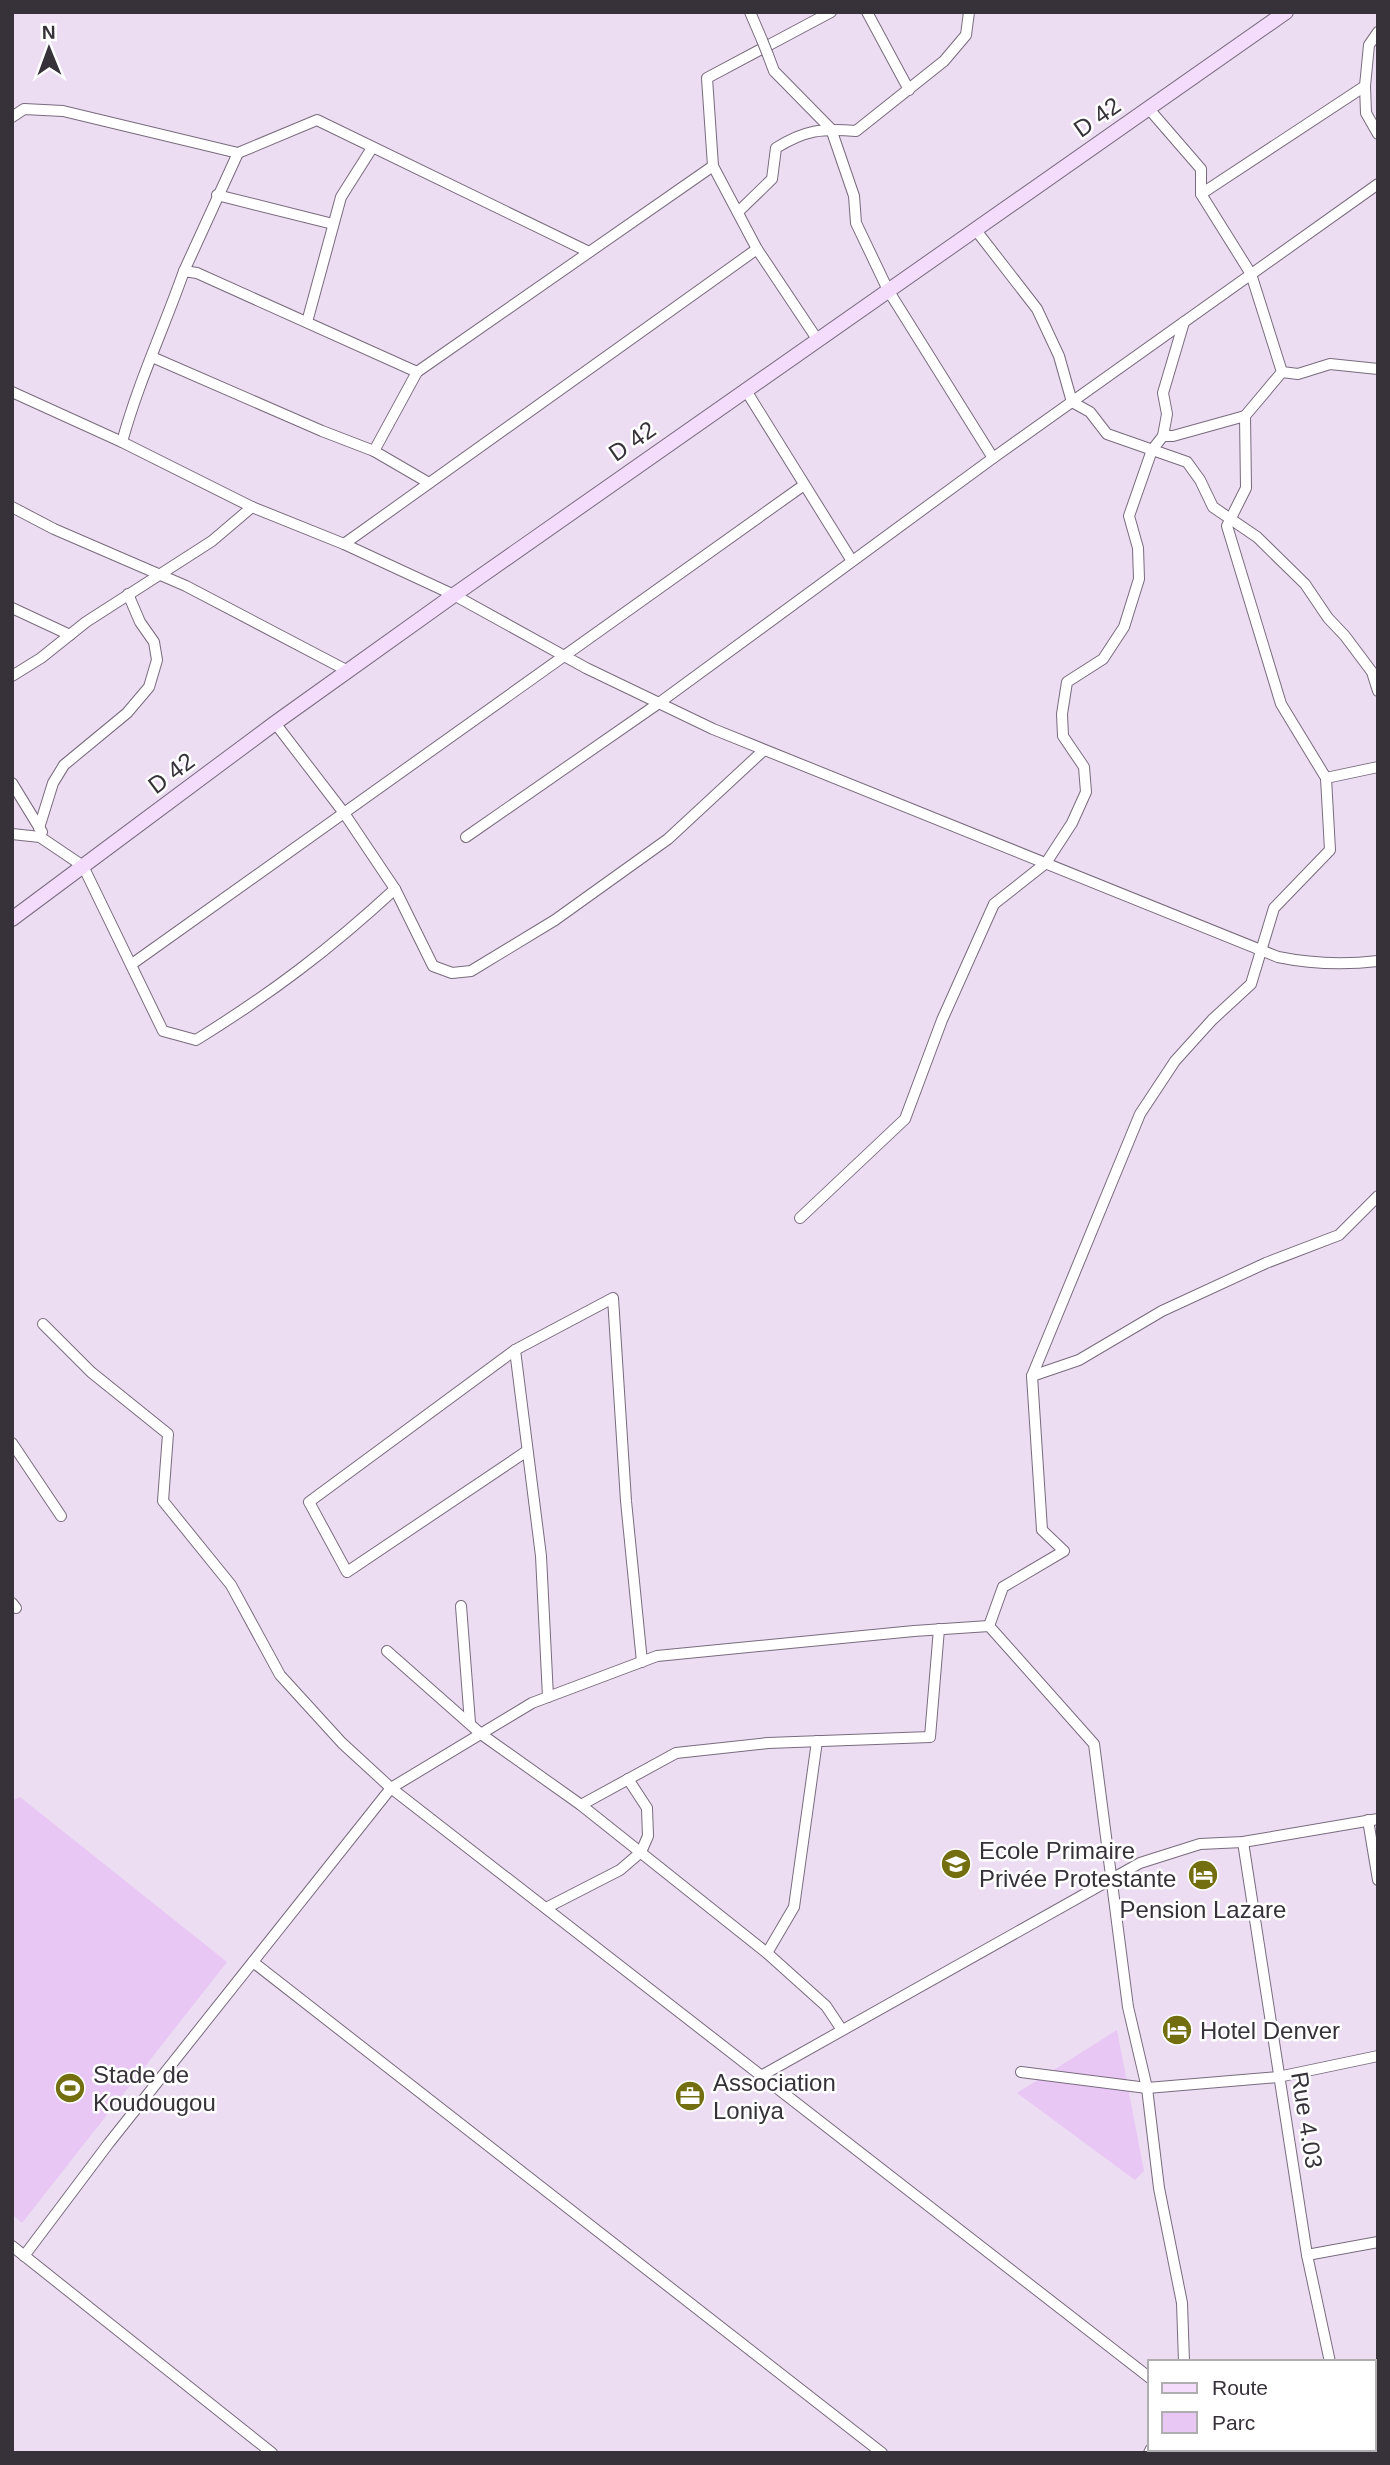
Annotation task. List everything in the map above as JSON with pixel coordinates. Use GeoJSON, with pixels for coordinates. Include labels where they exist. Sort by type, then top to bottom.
{"type":"FeatureCollection","features":[{"type":"Feature","properties":{"kind":"street"},"geometry":{"type":"LineString","coordinates":[[750,12],[774,71],[831,129],[854,196],[856,223],[888,290],[993,458]]}},
{"type":"Feature","properties":{"kind":"street"},"geometry":{"type":"LineString","coordinates":[[817,339],[757,249],[713,166],[707,78],[831,12]]}},
{"type":"Feature","properties":{"kind":"street"},"geometry":{"type":"LineString","coordinates":[[867,12],[909,90]]}},
{"type":"Feature","properties":{"kind":"street"},"geometry":{"type":"LineString","coordinates":[[738,212],[772,179],[776,148],[797,135],[831,129],[856,131],[944,61],[966,35],[969,12]]}},
{"type":"Feature","properties":{"kind":"street","name":"D 42"},"geometry":{"type":"LineString","coordinates":[[12,919],[275,723],[454,595],[744,389],[1286,12]]}},
{"type":"Feature","properties":{"kind":"street"},"geometry":{"type":"LineString","coordinates":[[1378,32],[1369,45],[1365,86],[1366,113],[1378,134]]}},
{"type":"Feature","properties":{"kind":"street"},"geometry":{"type":"LineString","coordinates":[[1201,194],[1365,86]]}},
{"type":"Feature","properties":{"kind":"street"},"geometry":{"type":"LineString","coordinates":[[12,117],[24,109],[63,111],[238,153],[317,120],[589,252]]}},
{"type":"Feature","properties":{"kind":"street"},"geometry":{"type":"LineString","coordinates":[[1149,109],[1200,169],[1201,194],[1251,274],[1282,372]]}},
{"type":"Feature","properties":{"kind":"street"},"geometry":{"type":"LineString","coordinates":[[307,322],[341,197],[372,148]]}},
{"type":"Feature","properties":{"kind":"street"},"geometry":{"type":"LineString","coordinates":[[121,442],[134,398],[184,271],[238,153]]}},
{"type":"Feature","properties":{"kind":"street"},"geometry":{"type":"LineString","coordinates":[[374,451],[417,372],[713,166]]}},
{"type":"Feature","properties":{"kind":"street"},"geometry":{"type":"LineString","coordinates":[[466,837],[659,703],[993,458],[1378,184]]}},
{"type":"Feature","properties":{"kind":"street"},"geometry":{"type":"LineString","coordinates":[[217,195],[333,223]]}},
{"type":"Feature","properties":{"kind":"street"},"geometry":{"type":"LineString","coordinates":[[975,229],[1037,309],[1059,356],[1072,402],[1090,412],[1107,434],[1187,462],[1200,480],[1213,507],[1257,537],[1305,584],[1328,618],[1372,672],[1378,691]]}},
{"type":"Feature","properties":{"kind":"street"},"geometry":{"type":"LineString","coordinates":[[344,544],[757,249]]}},
{"type":"Feature","properties":{"kind":"street"},"geometry":{"type":"LineString","coordinates":[[184,271],[197,273],[417,372]]}},
{"type":"Feature","properties":{"kind":"street"},"geometry":{"type":"LineString","coordinates":[[800,1219],[905,1119],[942,1020],[994,904],[1046,863],[1072,822],[1086,792],[1084,767],[1063,736],[1062,714],[1067,682],[1103,659],[1124,628],[1139,579],[1138,548],[1129,516],[1152,450],[1163,436],[1167,414],[1163,393],[1184,322]]}},
{"type":"Feature","properties":{"kind":"street"},"geometry":{"type":"LineString","coordinates":[[152,357],[374,451],[429,483]]}},
{"type":"Feature","properties":{"kind":"street"},"geometry":{"type":"LineString","coordinates":[[1282,372],[1298,374],[1330,364],[1378,369]]}},
{"type":"Feature","properties":{"kind":"street"},"geometry":{"type":"LineString","coordinates":[[1163,436],[1173,436],[1245,416],[1282,372]]}},
{"type":"Feature","properties":{"kind":"street"},"geometry":{"type":"LineString","coordinates":[[744,389],[852,561]]}},
{"type":"Feature","properties":{"kind":"street"},"geometry":{"type":"LineString","coordinates":[[12,392],[252,506],[344,544],[454,595],[564,656],[713,729],[1279,957],[1350,964],[1378,961]]}},
{"type":"Feature","properties":{"kind":"street"},"geometry":{"type":"LineString","coordinates":[[989,1626],[1003,1587],[1063,1551],[1042,1530],[1032,1376],[1140,1114],[1175,1061],[1212,1020],[1251,984],[1274,908],[1329,850],[1326,778],[1281,704],[1227,526],[1246,488],[1245,416]]}},
{"type":"Feature","properties":{"kind":"street"},"geometry":{"type":"LineString","coordinates":[[132,964],[804,485]]}},
{"type":"Feature","properties":{"kind":"street"},"geometry":{"type":"LineString","coordinates":[[12,676],[128,594],[212,541],[252,506]]}},
{"type":"Feature","properties":{"kind":"street"},"geometry":{"type":"LineString","coordinates":[[12,507],[54,529],[186,586],[348,671]]}},
{"type":"Feature","properties":{"kind":"street"},"geometry":{"type":"LineString","coordinates":[[40,828],[53,783],[64,765],[127,713],[149,687],[157,660],[154,642],[140,622],[128,594]]}},
{"type":"Feature","properties":{"kind":"street"},"geometry":{"type":"LineString","coordinates":[[12,608],[71,635]]}},
{"type":"Feature","properties":{"kind":"street"},"geometry":{"type":"LineString","coordinates":[[275,723],[344,813],[395,889],[433,966],[452,973],[471,971],[555,920],[668,839],[764,750]]}},
{"type":"Feature","properties":{"kind":"street"},"geometry":{"type":"LineString","coordinates":[[1326,778],[1378,766]]}},
{"type":"Feature","properties":{"kind":"street"},"geometry":{"type":"LineString","coordinates":[[12,783],[48,841]]}},
{"type":"Feature","properties":{"kind":"street"},"geometry":{"type":"LineString","coordinates":[[12,834],[35,835],[83,866],[163,1031],[196,1040],[266,996],[304,968],[395,889]]}},
{"type":"Feature","properties":{"kind":"street"},"geometry":{"type":"LineString","coordinates":[[1032,1376],[1079,1360],[1162,1311],[1266,1263],[1339,1236],[1378,1196]]}},
{"type":"Feature","properties":{"kind":"street"},"geometry":{"type":"LineString","coordinates":[[527,1451],[347,1572],[309,1502],[515,1350],[613,1298],[626,1501],[642,1662]]}},
{"type":"Feature","properties":{"kind":"street"},"geometry":{"type":"LineString","coordinates":[[43,1324],[91,1372],[168,1434],[163,1501],[231,1585],[280,1675],[342,1743],[391,1788],[1148,2376]]}},
{"type":"Feature","properties":{"kind":"street"},"geometry":{"type":"LineString","coordinates":[[515,1350],[541,1556],[548,1698]]}},
{"type":"Feature","properties":{"kind":"street"},"geometry":{"type":"LineString","coordinates":[[12,1443],[61,1516]]}},
{"type":"Feature","properties":{"kind":"street"},"geometry":{"type":"LineString","coordinates":[[461,1606],[470,1723]]}},
{"type":"Feature","properties":{"kind":"street"},"geometry":{"type":"LineString","coordinates":[[24,2256],[109,2143],[391,1788],[532,1703],[657,1656],[989,1626]]}},
{"type":"Feature","properties":{"kind":"street"},"geometry":{"type":"LineString","coordinates":[[989,1626],[1094,1744],[1128,2007],[1147,2088],[1159,2189],[1182,2303],[1184,2360]]}},
{"type":"Feature","properties":{"kind":"street"},"geometry":{"type":"LineString","coordinates":[[581,1805],[676,1753],[768,1744],[930,1737],[940,1629]]}},
{"type":"Feature","properties":{"kind":"street"},"geometry":{"type":"LineString","coordinates":[[387,1651],[481,1734],[581,1805],[767,1952],[826,2006],[842,2030]]}},
{"type":"Feature","properties":{"kind":"street"},"geometry":{"type":"LineString","coordinates":[[767,1952],[794,1907],[817,1741]]}},
{"type":"Feature","properties":{"kind":"street"},"geometry":{"type":"LineString","coordinates":[[546,1908],[620,1870],[640,1852],[648,1836],[648,1808],[628,1779]]}},
{"type":"Feature","properties":{"kind":"street"},"geometry":{"type":"LineString","coordinates":[[761,2076],[1140,1863],[1200,1844],[1243,1842],[1373,1820],[1378,1880]]}},
{"type":"Feature","properties":{"kind":"street","name":"Rue 4.03"},"geometry":{"type":"LineString","coordinates":[[1243,1842],[1307,2255],[1330,2360]]}},
{"type":"Feature","properties":{"kind":"street"},"geometry":{"type":"LineString","coordinates":[[253,1962],[882,2453]]}},
{"type":"Feature","properties":{"kind":"street"},"geometry":{"type":"LineString","coordinates":[[1021,2072],[1147,2088],[1278,2077],[1378,2056]]}},
{"type":"Feature","properties":{"kind":"street"},"geometry":{"type":"LineString","coordinates":[[1307,2255],[1378,2242]]}},
{"type":"Feature","properties":{"kind":"street"},"geometry":{"type":"LineString","coordinates":[[12,2246],[272,2453]]}},
{"type":"Feature","properties":{"kind":"green space","name":"Stade de Koudougou"},"geometry":{"type":"Polygon","coordinates":[[[20,1797],[227,1962],[22,2223],[12,2214],[12,1801],[20,1797]]]}},
{"type":"Feature","properties":{"kind":"green space"},"geometry":{"type":"Polygon","coordinates":[[[1117,2030],[1144,2171],[1135,2180],[1017,2093],[1117,2030]]]}},
{"type":"Feature","properties":{"kind":"place","name":"Ecole Primaire Privée Protestante"},"geometry":{"type":"Point","coordinates":[956,1864]}},
{"type":"Feature","properties":{"kind":"place","name":"Pension Lazare"},"geometry":{"type":"Point","coordinates":[1203,1875]}},
{"type":"Feature","properties":{"kind":"place","name":"Hotel Denver"},"geometry":{"type":"Point","coordinates":[1177,2030]}},
{"type":"Feature","properties":{"kind":"place","name":"Stade de Koudougou"},"geometry":{"type":"Point","coordinates":[70,2088]}},
{"type":"Feature","properties":{"kind":"place","name":"Association Loniya"},"geometry":{"type":"Point","coordinates":[690,2096]}}]}
